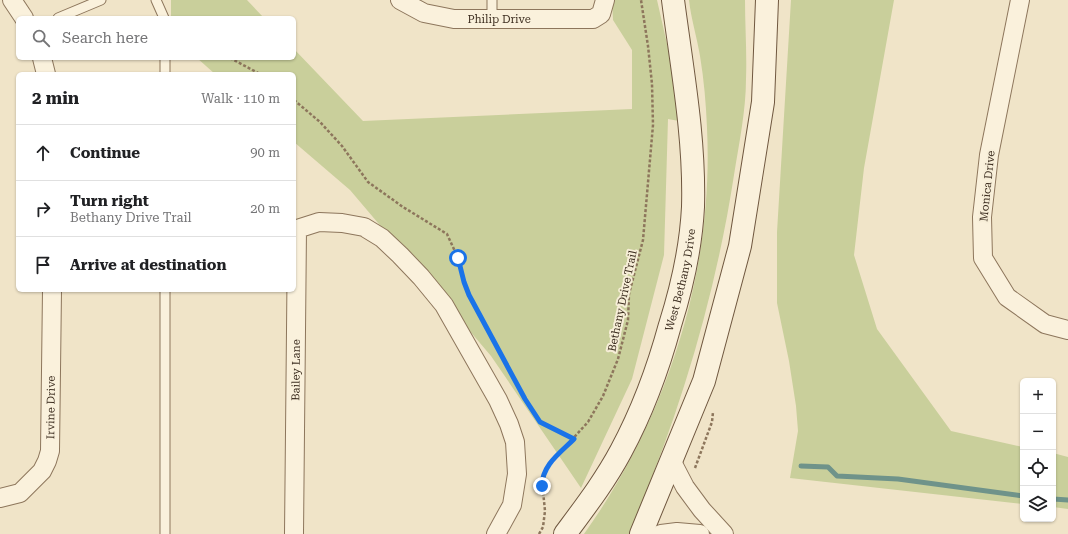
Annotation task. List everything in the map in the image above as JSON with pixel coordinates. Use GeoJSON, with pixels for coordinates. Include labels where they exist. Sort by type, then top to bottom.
{"type":"FeatureCollection","features":[{"type":"Feature","properties":{"kind":"main road","name":"West Bethany Drive"},"geometry":{"type":"LineString","coordinates":[[565,534],[595,494],[610,470],[621,451],[645,401],[663,351],[688,254],[693,207],[691,136],[673,0]]}},
{"type":"Feature","properties":{"kind":"main road"},"geometry":{"type":"LineString","coordinates":[[641,534],[704,381],[740,246],[763,102],[767,0]]}},
{"type":"Feature","properties":{"kind":"street"},"geometry":{"type":"LineString","coordinates":[[12,0],[23,16]]}},
{"type":"Feature","properties":{"kind":"street","name":"Philip Drive"},"geometry":{"type":"LineString","coordinates":[[400,0],[424,13],[454,19],[593,19],[603,7]]}},
{"type":"Feature","properties":{"kind":"street","name":"Monica Drive"},"geometry":{"type":"LineString","coordinates":[[1020,0],[989,155],[982,217],[983,258],[1008,297],[1045,324],[1068,330]]}},
{"type":"Feature","properties":{"kind":"street"},"geometry":{"type":"LineString","coordinates":[[42,60],[46,72]]}},
{"type":"Feature","properties":{"kind":"street","name":"Bailey Lane"},"geometry":{"type":"LineString","coordinates":[[294,534],[298,229],[319,222],[342,223],[364,227],[382,238],[400,255],[421,276],[444,305],[498,400],[515,442],[517,474],[512,505],[496,534]]}},
{"type":"Feature","properties":{"kind":"street","name":"Irvine Drive"},"geometry":{"type":"LineString","coordinates":[[0,498],[20,493],[42,470],[50,451],[52,292]]}},
{"type":"Feature","properties":{"kind":"street"},"geometry":{"type":"LineString","coordinates":[[671,460],[685,487],[702,510],[724,534]]}},
{"type":"Feature","properties":{"kind":"street"},"geometry":{"type":"LineString","coordinates":[[661,534],[677,532],[700,534]]}},
{"type":"Feature","properties":{"kind":"lane"},"geometry":{"type":"LineString","coordinates":[[63,16],[101,0]]}},
{"type":"Feature","properties":{"kind":"lane"},"geometry":{"type":"LineString","coordinates":[[156,0],[163,16]]}},
{"type":"Feature","properties":{"kind":"lane"},"geometry":{"type":"LineString","coordinates":[[492,0],[492,20]]}},
{"type":"Feature","properties":{"kind":"lane"},"geometry":{"type":"LineString","coordinates":[[165,60],[165,72]]}},
{"type":"Feature","properties":{"kind":"lane"},"geometry":{"type":"LineString","coordinates":[[165,292],[165,534]]}},
{"type":"Feature","properties":{"kind":"path","name":"Bethany Drive Trail"},"geometry":{"type":"LineString","coordinates":[[539,534],[544,520],[545,511],[542,486],[544,473],[552,460],[574,439],[588,422],[603,396],[618,359],[628,320],[629,294],[643,240],[653,125],[652,84],[641,0]]}},
{"type":"Feature","properties":{"kind":"path"},"geometry":{"type":"LineString","coordinates":[[234,60],[256,72]]}},
{"type":"Feature","properties":{"kind":"path"},"geometry":{"type":"LineString","coordinates":[[296,102],[320,122],[342,146],[368,182],[403,207],[447,234],[458,258],[469,295],[525,399],[540,422],[574,439]]}},
{"type":"Feature","properties":{"kind":"green space"},"geometry":{"type":"Polygon","coordinates":[[[171,0],[247,0],[262,16],[171,16],[171,0]]]}},
{"type":"Feature","properties":{"kind":"green space"},"geometry":{"type":"Polygon","coordinates":[[[612,0],[657,0],[675,79],[679,121],[668,119],[664,255],[632,379],[581,488],[491,356],[350,190],[296,144],[296,72],[213,72],[199,60],[296,60],[296,51],[363,121],[632,109],[632,50],[613,20],[612,0]]]}},
{"type":"Feature","properties":{"kind":"green space"},"geometry":{"type":"Polygon","coordinates":[[[689,0],[745,0],[745,103],[726,221],[693,358],[679,403],[647,491],[629,534],[584,534],[613,489],[639,442],[661,393],[679,342],[693,289],[702,236],[707,182],[707,128],[705,92],[699,49],[689,0]]]}},
{"type":"Feature","properties":{"kind":"green space"},"geometry":{"type":"Polygon","coordinates":[[[791,0],[894,0],[864,168],[854,255],[877,329],[951,431],[1020,446],[1020,504],[790,478],[798,431],[796,406],[789,361],[777,303],[777,232],[791,0]]]}},
{"type":"Feature","properties":{"kind":"green space"},"geometry":{"type":"Polygon","coordinates":[[[1056,454],[1068,457],[1068,509],[1056,507],[1056,454]]]}},
{"type":"Feature","properties":{"kind":"waterway"},"geometry":{"type":"LineString","coordinates":[[801,466],[828,467],[837,476],[898,479],[1020,496]]}},
{"type":"Feature","properties":{"kind":"waterway"},"geometry":{"type":"LineString","coordinates":[[1056,499],[1068,500]]}},
{"type":"Feature","properties":{"kind":"route"},"geometry":{"type":"LineString","coordinates":[[458,258],[469,295],[525,399],[540,422],[574,439],[552,460],[547,467],[542,480],[542,486]]}}]}
